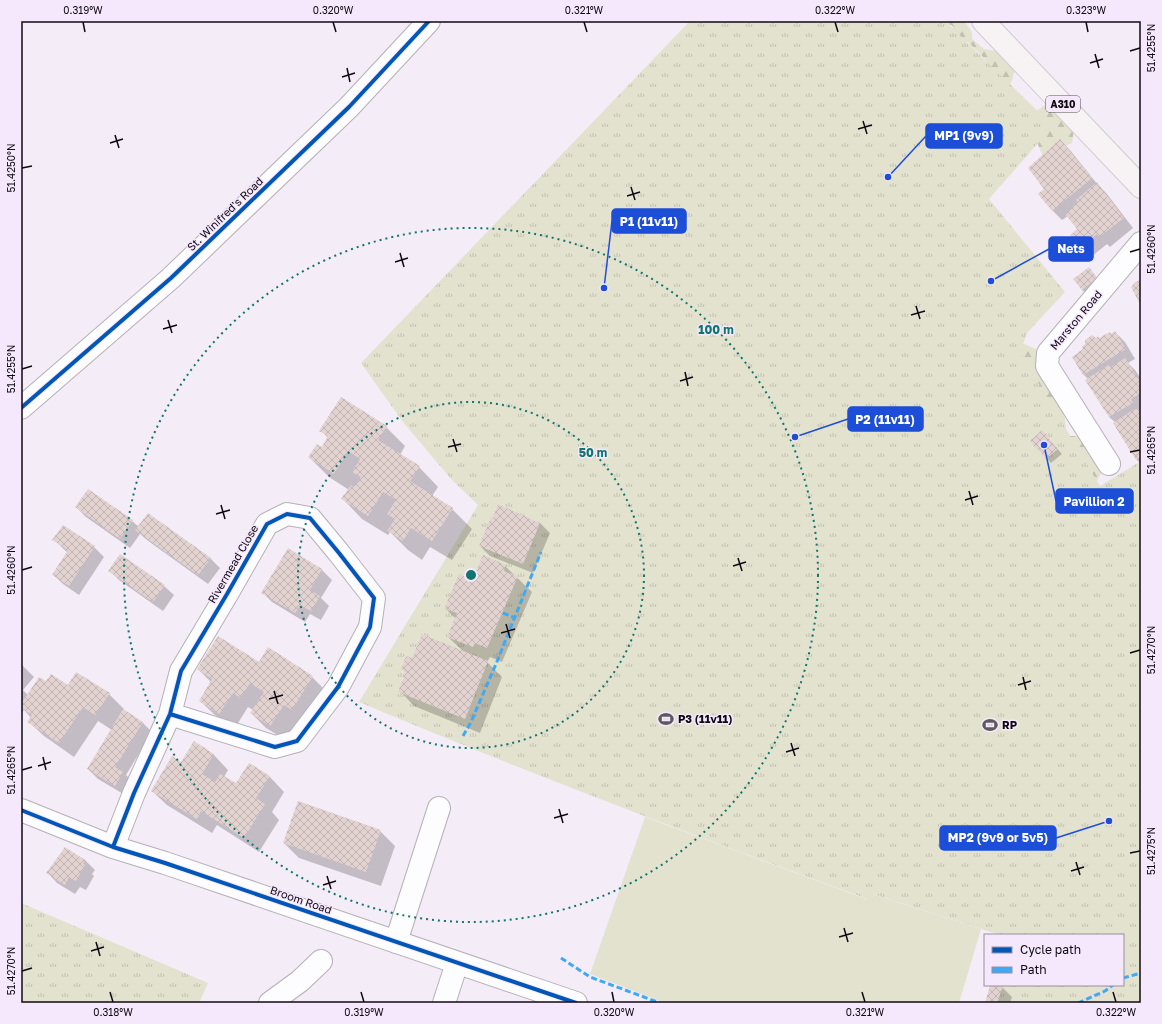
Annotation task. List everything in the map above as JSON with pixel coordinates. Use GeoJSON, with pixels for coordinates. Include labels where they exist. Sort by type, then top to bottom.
{"type":"FeatureCollection","features":[{"type":"Feature","properties":{"kind":"main road","name":"A310"},"geometry":{"type":"LineString","coordinates":[[983,21],[1141,187]]}},
{"type":"Feature","properties":{"kind":"street","name":"St. Winifred's Road"},"geometry":{"type":"LineString","coordinates":[[21,408],[171,278],[349,107],[430,21]]}},
{"type":"Feature","properties":{"kind":"street","name":"Marston Road"},"geometry":{"type":"LineString","coordinates":[[1109,464],[1047,366],[1048,353],[1141,243]]}},
{"type":"Feature","properties":{"kind":"street","name":"Rivermead Close"},"geometry":{"type":"LineString","coordinates":[[114,847],[134,793],[170,714],[181,671],[267,524],[287,514],[310,518],[374,598],[370,627],[338,687],[297,741],[275,747],[170,714]]}},
{"type":"Feature","properties":{"kind":"street"},"geometry":{"type":"LineString","coordinates":[[396,942],[439,808]]}},
{"type":"Feature","properties":{"kind":"street","name":"Broom Road"},"geometry":{"type":"LineString","coordinates":[[21,810],[114,847],[576,1003]]}},
{"type":"Feature","properties":{"kind":"street"},"geometry":{"type":"LineString","coordinates":[[270,1003],[300,981],[321,961]]}},
{"type":"Feature","properties":{"kind":"street"},"geometry":{"type":"LineString","coordinates":[[443,1003],[457,963]]}},
{"type":"Feature","properties":{"kind":"green space"},"geometry":{"type":"Polygon","coordinates":[[[690,21],[945,21],[1053,126],[989,199],[1065,292],[1027,333],[1020,352],[1100,486],[1141,461],[1141,1003],[997,1003],[1003,986],[1124,986],[1124,934],[997,934],[873,894],[870,900],[549,779],[359,702],[478,505],[451,479],[403,422],[361,363],[690,21]]]}},
{"type":"Feature","properties":{"kind":"green space"},"geometry":{"type":"Polygon","coordinates":[[[941,21],[964,21],[972,32],[972,39],[984,49],[997,51],[1015,68],[1012,81],[1004,92],[983,71],[986,60],[968,42],[961,42],[952,31],[953,26],[941,21]]]}},
{"type":"Feature","properties":{"kind":"green space"},"geometry":{"type":"Polygon","coordinates":[[[1048,103],[1074,129],[1072,143],[1043,156],[1038,145],[1041,128],[1032,114],[1048,103]]]}},
{"type":"Feature","properties":{"kind":"green space"},"geometry":{"type":"Polygon","coordinates":[[[1017,341],[1041,351],[1064,412],[1067,436],[1080,436],[1101,473],[1094,487],[1024,415],[1017,341]]]}},
{"type":"Feature","properties":{"kind":"green space"},"geometry":{"type":"Polygon","coordinates":[[[645,817],[866,899],[872,894],[981,929],[959,1003],[665,1003],[590,974],[645,817]]]}},
{"type":"Feature","properties":{"kind":"green space"},"geometry":{"type":"Polygon","coordinates":[[[21,903],[208,983],[199,1003],[21,1003],[21,903]]]}},
{"type":"Feature","properties":{"kind":"building"},"geometry":{"type":"Polygon","coordinates":[[[1060,139],[1092,178],[1052,211],[1038,194],[1044,189],[1028,168],[1060,139]]]}},
{"type":"Feature","properties":{"kind":"building"},"geometry":{"type":"Polygon","coordinates":[[[1097,182],[1124,218],[1099,237],[1097,234],[1080,248],[1070,235],[1077,229],[1065,214],[1078,202],[1076,200],[1097,182]]]}},
{"type":"Feature","properties":{"kind":"building"},"geometry":{"type":"Polygon","coordinates":[[[1089,267],[1097,278],[1082,290],[1073,279],[1089,267]]]}},
{"type":"Feature","properties":{"kind":"building"},"geometry":{"type":"Polygon","coordinates":[[[1141,279],[1141,306],[1131,287],[1134,283],[1141,279]]]}},
{"type":"Feature","properties":{"kind":"building"},"geometry":{"type":"Polygon","coordinates":[[[1115,331],[1126,349],[1083,375],[1072,357],[1083,349],[1082,347],[1085,344],[1085,340],[1092,335],[1096,338],[1098,336],[1099,338],[1115,331]]]}},
{"type":"Feature","properties":{"kind":"building"},"geometry":{"type":"Polygon","coordinates":[[[1125,358],[1141,383],[1141,393],[1131,399],[1133,403],[1109,417],[1085,380],[1109,365],[1111,367],[1125,358]]]}},
{"type":"Feature","properties":{"kind":"building"},"geometry":{"type":"Polygon","coordinates":[[[341,397],[387,426],[378,440],[420,466],[410,481],[453,508],[432,541],[411,528],[403,541],[387,531],[395,519],[387,514],[396,500],[383,492],[368,516],[341,499],[351,485],[354,487],[361,477],[352,472],[360,459],[348,451],[334,474],[308,457],[317,444],[322,447],[328,436],[319,431],[341,397]]]}},
{"type":"Feature","properties":{"kind":"building"},"geometry":{"type":"Polygon","coordinates":[[[1136,408],[1138,410],[1141,408],[1141,456],[1136,460],[1113,423],[1136,408]]]}},
{"type":"Feature","properties":{"kind":"building"},"geometry":{"type":"Polygon","coordinates":[[[1042,430],[1058,449],[1046,459],[1030,441],[1042,430]]]}},
{"type":"Feature","properties":{"kind":"building"},"geometry":{"type":"Polygon","coordinates":[[[88,489],[133,520],[120,539],[75,507],[88,489]]]}},
{"type":"Feature","properties":{"kind":"building"},"geometry":{"type":"Polygon","coordinates":[[[498,504],[540,523],[523,564],[479,546],[491,517],[493,518],[498,504]]]}},
{"type":"Feature","properties":{"kind":"building"},"geometry":{"type":"Polygon","coordinates":[[[148,513],[211,558],[198,575],[135,530],[148,513]]]}},
{"type":"Feature","properties":{"kind":"building"},"geometry":{"type":"Polygon","coordinates":[[[63,525],[95,546],[69,586],[52,575],[68,550],[52,540],[63,525]]]}},
{"type":"Feature","properties":{"kind":"building"},"geometry":{"type":"Polygon","coordinates":[[[288,548],[322,569],[310,590],[320,596],[311,611],[300,605],[295,613],[261,593],[288,548]]]}},
{"type":"Feature","properties":{"kind":"building"},"geometry":{"type":"Polygon","coordinates":[[[120,554],[165,585],[153,602],[108,571],[120,554]]]}},
{"type":"Feature","properties":{"kind":"building"},"geometry":{"type":"Polygon","coordinates":[[[483,555],[506,565],[504,571],[518,576],[487,648],[475,643],[473,647],[447,637],[457,613],[444,609],[459,574],[472,580],[483,555]]]}},
{"type":"Feature","properties":{"kind":"building"},"geometry":{"type":"Polygon","coordinates":[[[422,634],[488,661],[465,719],[398,692],[406,671],[401,669],[406,656],[412,658],[422,634]]]}},
{"type":"Feature","properties":{"kind":"building"},"geometry":{"type":"Polygon","coordinates":[[[218,636],[259,662],[268,647],[313,676],[292,710],[284,705],[270,726],[250,713],[264,692],[250,683],[240,698],[233,693],[219,714],[199,701],[212,679],[197,669],[218,636]]]}},
{"type":"Feature","properties":{"kind":"building"},"geometry":{"type":"Polygon","coordinates":[[[76,672],[110,693],[95,715],[83,707],[59,743],[27,722],[32,715],[21,708],[21,704],[39,677],[46,681],[51,674],[68,685],[76,672]]]}},
{"type":"Feature","properties":{"kind":"building"},"geometry":{"type":"Polygon","coordinates":[[[123,709],[143,722],[115,767],[123,772],[115,786],[87,769],[123,709]]]}},
{"type":"Feature","properties":{"kind":"building"},"geometry":{"type":"Polygon","coordinates":[[[194,741],[214,754],[202,774],[215,782],[220,774],[236,783],[249,763],[270,776],[256,798],[265,804],[244,838],[201,811],[197,819],[151,791],[172,756],[181,762],[194,741]]]}},
{"type":"Feature","properties":{"kind":"building"},"geometry":{"type":"Polygon","coordinates":[[[298,801],[381,830],[366,872],[283,843],[298,801]]]}},
{"type":"Feature","properties":{"kind":"building"},"geometry":{"type":"Polygon","coordinates":[[[65,847],[85,860],[83,864],[85,865],[76,881],[69,877],[65,885],[46,873],[65,847]]]}},
{"type":"Feature","properties":{"kind":"building"},"geometry":{"type":"Polygon","coordinates":[[[990,986],[1003,986],[997,1003],[985,1003],[990,986]]]}},
{"type":"Feature","properties":{"kind":"marked path"},"geometry":{"type":"LineString","coordinates":[[463,736],[471,722],[496,664],[541,552]]}},
{"type":"Feature","properties":{"kind":"marked path"},"geometry":{"type":"LineString","coordinates":[[503,613],[515,618]]}},
{"type":"Feature","properties":{"kind":"marked path"},"geometry":{"type":"LineString","coordinates":[[561,958],[590,977],[660,1003]]}},
{"type":"Feature","properties":{"kind":"marked path"},"geometry":{"type":"LineString","coordinates":[[1124,978],[1141,973]]}},
{"type":"Feature","properties":{"kind":"marked path"},"geometry":{"type":"LineString","coordinates":[[1078,1003],[1105,991],[1112,986]]}},
{"type":"Feature","properties":{"kind":"cycle path"},"geometry":{"type":"LineString","coordinates":[[21,408],[171,278],[349,107],[429,21]]}},
{"type":"Feature","properties":{"kind":"cycle path"},"geometry":{"type":"LineString","coordinates":[[113,847],[134,793],[170,714],[181,671],[267,524],[287,514],[310,518],[374,598],[370,627],[338,687],[297,741],[275,747],[170,714]]}},
{"type":"Feature","properties":{"kind":"cycle path"},"geometry":{"type":"LineString","coordinates":[[21,810],[113,847],[165,863],[576,1003]]}},
{"type":"Feature","properties":{"kind":"place","name":"MP1 (9v9)"},"geometry":{"type":"Point","coordinates":[888,177]}},
{"type":"Feature","properties":{"kind":"place","name":"Nets"},"geometry":{"type":"Point","coordinates":[991,281]}},
{"type":"Feature","properties":{"kind":"place","name":"P1 (11v11)"},"geometry":{"type":"Point","coordinates":[604,288]}},
{"type":"Feature","properties":{"kind":"place","name":"P2 (11v11)"},"geometry":{"type":"Point","coordinates":[795,437]}},
{"type":"Feature","properties":{"kind":"place","name":"Pavillion 2"},"geometry":{"type":"Point","coordinates":[1044,445]}},
{"type":"Feature","properties":{"kind":"place","name":"P3 (11v11)"},"geometry":{"type":"Point","coordinates":[666,719]}},
{"type":"Feature","properties":{"kind":"place","name":"RP"},"geometry":{"type":"Point","coordinates":[990,725]}},
{"type":"Feature","properties":{"kind":"place","name":"MP2 (9v9 or 5v5)"},"geometry":{"type":"Point","coordinates":[1109,821]}}]}
